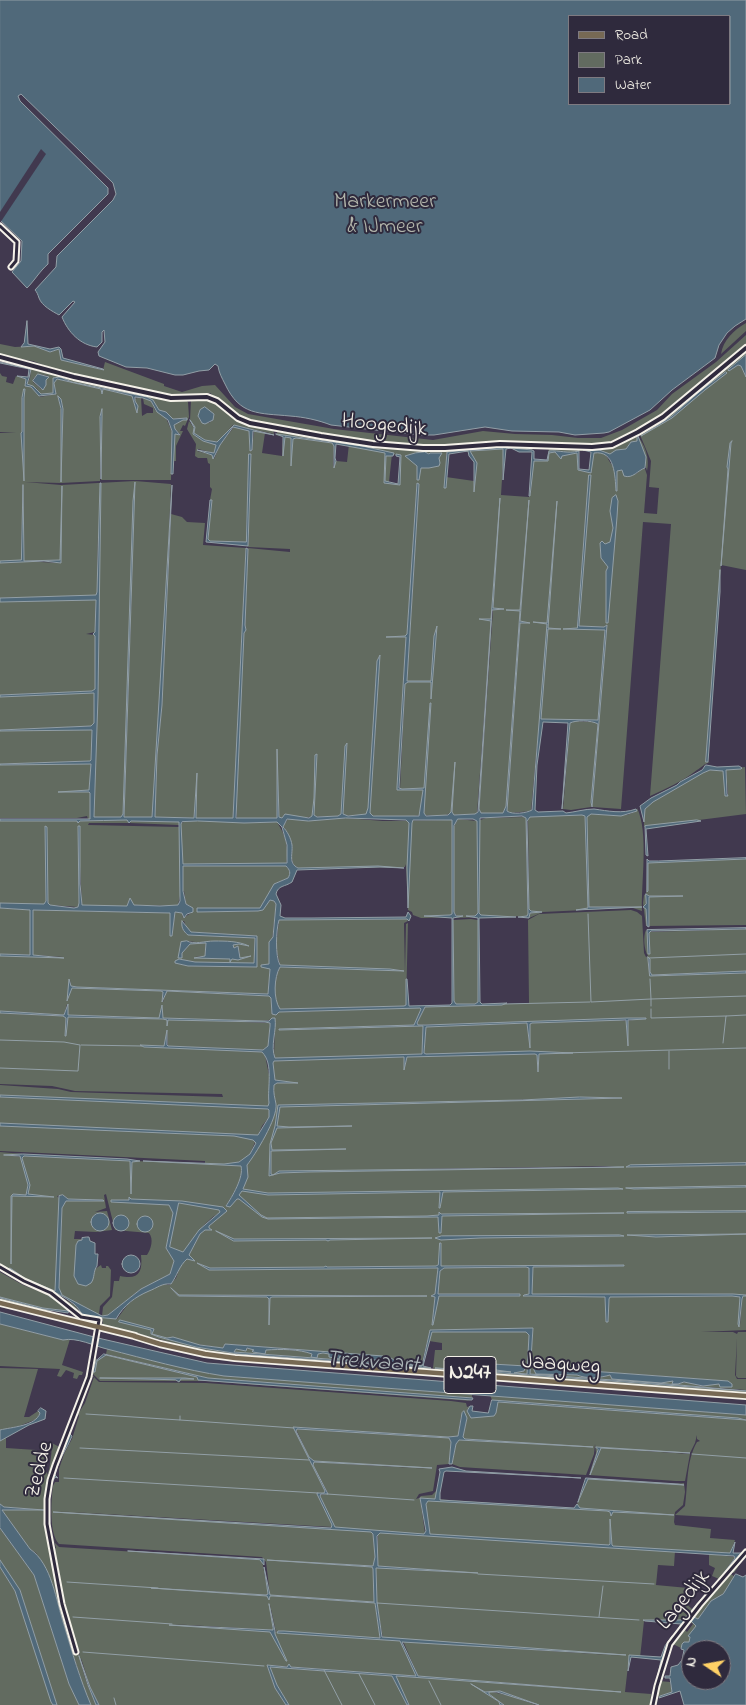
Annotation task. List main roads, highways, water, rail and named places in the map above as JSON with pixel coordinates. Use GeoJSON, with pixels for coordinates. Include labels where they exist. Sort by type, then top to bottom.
{"type":"FeatureCollection","features":[{"type":"Feature","properties":{"kind":"main road","name":"Jaagweg"},"geometry":{"type":"LineString","coordinates":[[0,1303],[36,1312],[58,1315],[67,1320],[143,1337],[195,1352],[235,1358],[746,1396]]}},
{"type":"Feature","properties":{"kind":"water","name":"Markermeer & IJmeer"},"geometry":{"type":"Polygon","coordinates":[[[0,0],[746,0],[746,319],[727,333],[719,345],[715,358],[672,390],[650,410],[609,432],[575,435],[559,432],[512,431],[485,427],[434,435],[420,435],[331,425],[306,418],[260,413],[244,407],[231,394],[218,366],[215,364],[209,370],[175,375],[147,368],[126,367],[99,356],[98,352],[105,342],[104,330],[102,332],[102,342],[97,347],[85,344],[71,333],[62,317],[75,302],[73,301],[59,315],[40,301],[35,290],[56,267],[57,256],[113,200],[116,194],[113,183],[21,94],[18,96],[20,101],[108,188],[108,194],[48,254],[48,264],[27,288],[12,272],[21,261],[22,241],[0,220],[0,0]]]}},
{"type":"Feature","properties":{"kind":"water"},"geometry":{"type":"Polygon","coordinates":[[[27,321],[28,344],[50,349],[59,347],[63,358],[104,370],[61,360],[59,349],[50,352],[34,346],[21,347],[24,343],[27,321]]]}},
{"type":"Feature","properties":{"kind":"water"},"geometry":{"type":"Polygon","coordinates":[[[746,355],[746,377],[741,366],[738,365],[728,370],[746,355]]]}},
{"type":"Feature","properties":{"kind":"water"},"geometry":{"type":"Polygon","coordinates":[[[0,362],[31,369],[27,384],[33,386],[41,394],[53,393],[53,378],[60,377],[72,382],[147,397],[153,400],[159,410],[166,412],[173,419],[187,418],[187,420],[174,425],[180,435],[175,434],[173,474],[171,474],[172,431],[168,420],[157,412],[151,401],[135,397],[138,406],[137,413],[132,396],[103,389],[102,394],[101,389],[57,379],[54,383],[56,394],[39,396],[31,387],[25,386],[26,379],[17,376],[28,377],[29,369],[0,362]]]}},
{"type":"Feature","properties":{"kind":"water"},"geometry":{"type":"Polygon","coordinates":[[[726,372],[672,418],[641,436],[672,416],[699,392],[726,372]]]}},
{"type":"Feature","properties":{"kind":"water"},"geometry":{"type":"Polygon","coordinates":[[[38,374],[49,377],[43,390],[33,381],[38,374]]]}},
{"type":"Feature","properties":{"kind":"water"},"geometry":{"type":"Polygon","coordinates":[[[25,389],[24,481],[21,433],[25,389]]]}},
{"type":"Feature","properties":{"kind":"water"},"geometry":{"type":"Polygon","coordinates":[[[58,396],[61,399],[63,409],[61,482],[61,409],[58,396]]]}},
{"type":"Feature","properties":{"kind":"water"},"geometry":{"type":"Polygon","coordinates":[[[205,407],[214,414],[213,420],[205,424],[202,423],[198,416],[200,410],[205,407]]]}},
{"type":"Feature","properties":{"kind":"water"},"geometry":{"type":"Polygon","coordinates":[[[102,409],[102,416],[101,479],[100,417],[102,409]]]}},
{"type":"Feature","properties":{"kind":"water"},"geometry":{"type":"Polygon","coordinates":[[[190,420],[195,427],[194,433],[205,440],[217,442],[234,425],[274,435],[253,431],[252,450],[250,451],[249,431],[233,427],[213,459],[212,455],[197,450],[214,453],[216,445],[203,441],[193,434],[194,428],[190,420]]]}},
{"type":"Feature","properties":{"kind":"water"},"geometry":{"type":"Polygon","coordinates":[[[276,434],[362,446],[394,453],[393,456],[386,456],[385,481],[398,484],[400,457],[396,456],[396,454],[401,455],[400,485],[384,483],[385,453],[336,444],[334,468],[334,446],[332,443],[293,439],[291,466],[291,438],[285,437],[283,456],[283,437],[276,434]]]}},
{"type":"Feature","properties":{"kind":"water"},"geometry":{"type":"Polygon","coordinates":[[[638,436],[646,457],[645,468],[627,477],[624,476],[622,470],[617,471],[617,491],[612,465],[606,456],[601,453],[594,453],[591,473],[578,470],[577,453],[562,456],[561,459],[555,452],[549,453],[548,461],[534,461],[529,496],[532,452],[519,452],[511,448],[506,449],[503,480],[503,449],[470,451],[477,463],[474,492],[474,462],[469,456],[468,451],[449,454],[446,488],[444,488],[447,452],[502,447],[532,450],[534,451],[534,459],[547,460],[549,451],[579,451],[579,469],[589,470],[591,452],[583,450],[599,450],[610,454],[616,450],[626,449],[631,442],[637,441],[638,436]]]}},
{"type":"Feature","properties":{"kind":"water"},"geometry":{"type":"Polygon","coordinates":[[[732,441],[721,566],[727,467],[730,443],[732,441]]]}},
{"type":"Feature","properties":{"kind":"water"},"geometry":{"type":"Polygon","coordinates":[[[425,452],[429,454],[442,453],[439,458],[440,463],[439,466],[421,468],[419,480],[417,480],[417,466],[405,456],[425,452]]]}},
{"type":"Feature","properties":{"kind":"water"},"geometry":{"type":"Polygon","coordinates":[[[249,454],[251,454],[248,546],[206,542],[210,500],[212,500],[208,539],[210,541],[246,542],[249,454]]]}},
{"type":"Feature","properties":{"kind":"water"},"geometry":{"type":"Polygon","coordinates":[[[589,475],[591,475],[579,626],[604,627],[607,625],[592,807],[598,724],[584,721],[570,723],[562,809],[568,723],[543,722],[537,765],[535,810],[538,812],[563,811],[566,813],[591,809],[620,812],[636,809],[637,811],[621,816],[591,814],[587,817],[589,907],[642,907],[576,910],[588,908],[585,816],[530,817],[527,821],[529,909],[542,912],[530,913],[529,918],[518,917],[527,916],[528,914],[526,818],[522,816],[480,818],[479,913],[481,915],[516,917],[479,918],[480,1002],[482,1004],[507,1003],[502,1005],[425,1007],[417,1023],[418,1025],[426,1025],[627,1018],[646,1019],[628,1020],[628,1046],[626,1020],[532,1023],[530,1024],[530,1048],[527,1023],[426,1027],[424,1053],[426,1054],[530,1051],[573,1053],[539,1054],[538,1072],[537,1055],[535,1054],[407,1057],[404,1070],[404,1057],[274,1061],[275,1080],[298,1083],[277,1083],[274,1085],[276,1110],[270,1127],[247,1165],[248,1177],[243,1189],[268,1193],[623,1189],[443,1192],[440,1208],[440,1192],[268,1195],[242,1191],[239,1195],[267,1218],[427,1216],[439,1215],[439,1212],[441,1214],[624,1213],[442,1216],[441,1233],[439,1233],[438,1217],[268,1219],[262,1217],[239,1199],[230,1207],[226,1206],[241,1176],[241,1166],[143,1161],[224,1164],[239,1162],[250,1154],[256,1143],[253,1140],[234,1136],[0,1126],[0,1123],[258,1135],[269,1117],[268,1109],[0,1097],[0,1095],[268,1106],[269,1069],[266,1057],[262,1052],[144,1047],[140,1045],[164,1046],[167,1030],[168,1046],[263,1050],[268,1046],[270,1023],[168,1020],[167,1026],[167,1020],[163,1019],[68,1017],[65,1036],[66,1018],[63,1016],[0,1013],[0,1011],[64,1015],[68,1004],[68,1015],[159,1018],[162,1005],[163,1018],[269,1021],[275,1018],[273,1048],[275,1058],[422,1054],[423,1026],[279,1030],[414,1025],[420,1008],[279,1012],[276,1015],[272,1014],[271,998],[269,996],[167,991],[162,1002],[163,992],[161,991],[72,988],[67,1001],[69,979],[71,986],[77,987],[268,994],[270,969],[261,967],[261,965],[269,964],[269,942],[273,937],[276,904],[274,901],[270,900],[263,910],[258,911],[197,912],[197,908],[260,908],[274,884],[288,878],[290,875],[286,866],[183,866],[183,891],[186,904],[193,908],[193,912],[187,914],[184,918],[182,913],[175,912],[172,936],[170,936],[170,913],[33,910],[33,955],[64,958],[0,956],[0,954],[30,955],[30,910],[0,908],[0,903],[44,904],[46,901],[45,826],[47,827],[48,903],[50,905],[78,907],[78,826],[80,826],[82,905],[127,906],[130,898],[134,905],[178,905],[180,901],[179,822],[131,821],[129,823],[127,820],[80,821],[78,823],[77,821],[0,821],[0,819],[90,819],[89,792],[58,792],[89,790],[91,764],[0,764],[90,761],[92,730],[0,730],[91,726],[94,723],[94,693],[0,697],[0,695],[92,691],[95,689],[95,636],[93,634],[95,632],[96,600],[0,602],[0,598],[96,595],[100,483],[98,697],[94,817],[121,817],[123,814],[135,482],[124,817],[152,817],[172,485],[155,817],[194,818],[197,773],[196,818],[233,818],[246,548],[248,549],[246,630],[244,633],[236,818],[277,818],[277,749],[279,817],[282,818],[285,814],[309,818],[312,816],[315,755],[317,754],[314,815],[317,817],[338,816],[341,814],[345,746],[347,743],[343,814],[348,816],[366,814],[368,808],[377,661],[380,655],[370,813],[373,816],[419,816],[423,790],[397,790],[406,637],[386,637],[405,636],[407,634],[417,483],[419,484],[407,681],[431,681],[434,636],[437,626],[431,699],[431,682],[408,682],[405,684],[399,788],[424,788],[431,703],[424,813],[426,816],[448,815],[451,812],[455,762],[452,812],[454,815],[475,814],[478,812],[491,621],[479,619],[491,619],[500,498],[493,608],[504,609],[492,610],[479,809],[481,813],[503,813],[506,806],[520,611],[506,610],[520,610],[529,500],[520,621],[530,623],[520,623],[507,811],[509,812],[520,813],[532,810],[547,624],[533,622],[547,623],[557,501],[548,628],[561,629],[548,629],[541,719],[598,720],[605,630],[563,629],[577,628],[589,475]],[[346,818],[308,821],[287,819],[283,827],[289,835],[291,842],[293,864],[298,868],[378,866],[404,868],[297,870],[292,882],[277,891],[276,894],[281,905],[280,916],[285,918],[406,917],[408,912],[411,916],[409,921],[407,919],[279,920],[276,943],[280,965],[404,971],[280,967],[276,976],[275,988],[276,1000],[280,1009],[404,1006],[406,1005],[406,979],[409,1006],[450,1005],[452,1003],[452,918],[424,916],[452,914],[452,820],[413,820],[408,908],[409,823],[406,820],[346,818]],[[458,819],[454,826],[454,912],[456,916],[463,916],[453,918],[454,1001],[456,1004],[475,1004],[478,1002],[478,918],[466,916],[475,916],[478,913],[477,821],[473,819],[458,819]],[[182,822],[181,824],[183,864],[287,863],[287,845],[282,827],[277,822],[182,822]]]}},
{"type":"Feature","properties":{"kind":"water"},"geometry":{"type":"Polygon","coordinates":[[[23,485],[24,561],[60,560],[62,486],[61,563],[44,561],[0,563],[0,561],[21,560],[23,485]]]}},
{"type":"Feature","properties":{"kind":"water"},"geometry":{"type":"Polygon","coordinates":[[[616,495],[618,501],[617,517],[608,623],[606,623],[606,571],[608,567],[601,558],[600,543],[602,541],[605,544],[610,542],[613,528],[610,511],[612,498],[616,495]]]}},
{"type":"Feature","properties":{"kind":"water"},"geometry":{"type":"Polygon","coordinates":[[[720,570],[708,762],[706,762],[720,570]]]}},
{"type":"Feature","properties":{"kind":"water"},"geometry":{"type":"Polygon","coordinates":[[[706,765],[717,767],[739,766],[742,768],[726,770],[728,796],[725,796],[723,771],[710,770],[653,802],[645,809],[644,822],[640,806],[702,770],[706,765]]]}},
{"type":"Feature","properties":{"kind":"water"},"geometry":{"type":"Polygon","coordinates":[[[701,821],[646,829],[648,856],[646,855],[645,826],[701,821]]]}},
{"type":"Feature","properties":{"kind":"water"},"geometry":{"type":"Polygon","coordinates":[[[746,858],[648,863],[647,892],[647,859],[649,861],[658,861],[746,858]]]}},
{"type":"Feature","properties":{"kind":"water"},"geometry":{"type":"Polygon","coordinates":[[[646,894],[649,896],[683,896],[649,897],[649,927],[647,926],[646,909],[643,907],[646,904],[646,894]]]}},
{"type":"Feature","properties":{"kind":"water"},"geometry":{"type":"Polygon","coordinates":[[[182,921],[191,932],[257,936],[257,967],[188,966],[175,963],[179,959],[195,962],[254,963],[255,938],[188,935],[183,929],[182,921]]]}},
{"type":"Feature","properties":{"kind":"water"},"geometry":{"type":"Polygon","coordinates":[[[746,928],[651,931],[649,933],[650,954],[648,954],[647,930],[746,928]]]}},
{"type":"Feature","properties":{"kind":"water"},"geometry":{"type":"Polygon","coordinates":[[[218,941],[241,943],[249,946],[233,945],[234,948],[238,946],[240,958],[251,956],[238,960],[232,959],[230,962],[230,959],[194,958],[205,956],[206,943],[190,944],[182,953],[182,958],[178,958],[181,942],[193,943],[218,941]]]}},
{"type":"Feature","properties":{"kind":"water"},"geometry":{"type":"Polygon","coordinates":[[[648,957],[650,959],[650,972],[652,975],[746,971],[746,973],[650,976],[648,957]]]}},
{"type":"Feature","properties":{"kind":"water"},"geometry":{"type":"Polygon","coordinates":[[[580,1097],[622,1098],[280,1107],[277,1126],[352,1126],[277,1128],[271,1143],[272,1150],[346,1149],[271,1151],[271,1174],[273,1175],[269,1176],[270,1144],[278,1105],[580,1097]]]}},
{"type":"Feature","properties":{"kind":"water"},"geometry":{"type":"Polygon","coordinates":[[[23,1154],[140,1161],[132,1162],[131,1194],[130,1161],[24,1156],[22,1158],[30,1185],[28,1194],[54,1197],[12,1196],[11,1264],[11,1196],[13,1194],[26,1195],[28,1185],[20,1156],[4,1155],[23,1154]]]}},
{"type":"Feature","properties":{"kind":"water"},"geometry":{"type":"Polygon","coordinates":[[[746,1163],[746,1165],[626,1167],[630,1165],[746,1163]]]}},
{"type":"Feature","properties":{"kind":"water"},"geometry":{"type":"Polygon","coordinates":[[[624,1167],[308,1172],[273,1175],[279,1171],[624,1167]]]}},
{"type":"Feature","properties":{"kind":"water"},"geometry":{"type":"Polygon","coordinates":[[[746,1186],[634,1189],[626,1188],[746,1186]]]}},
{"type":"Feature","properties":{"kind":"water"},"geometry":{"type":"Polygon","coordinates":[[[63,1195],[68,1199],[104,1201],[66,1201],[62,1208],[59,1288],[62,1295],[102,1316],[108,1315],[141,1289],[170,1274],[174,1261],[166,1248],[173,1213],[169,1205],[111,1202],[111,1200],[129,1200],[129,1197],[131,1199],[182,1201],[223,1207],[227,1211],[209,1226],[212,1230],[205,1230],[200,1234],[189,1255],[195,1261],[187,1259],[171,1284],[165,1284],[144,1293],[126,1306],[116,1319],[84,1316],[67,1299],[28,1280],[55,1291],[59,1196],[63,1195]],[[179,1203],[170,1247],[183,1252],[199,1230],[220,1212],[219,1210],[179,1203]]]}},
{"type":"Feature","properties":{"kind":"water"},"geometry":{"type":"Polygon","coordinates":[[[627,1212],[746,1212],[627,1213],[627,1212]]]}},
{"type":"Feature","properties":{"kind":"water"},"geometry":{"type":"Polygon","coordinates":[[[100,1213],[106,1216],[109,1222],[106,1228],[100,1231],[94,1228],[91,1222],[94,1216],[100,1213]]]}},
{"type":"Feature","properties":{"kind":"water"},"geometry":{"type":"Polygon","coordinates":[[[121,1215],[127,1217],[129,1223],[127,1229],[121,1231],[115,1229],[113,1223],[115,1217],[121,1215]]]}},
{"type":"Feature","properties":{"kind":"water"},"geometry":{"type":"Polygon","coordinates":[[[145,1216],[153,1224],[145,1232],[137,1224],[145,1216]]]}},
{"type":"Feature","properties":{"kind":"water"},"geometry":{"type":"Polygon","coordinates":[[[216,1231],[234,1239],[432,1238],[234,1241],[216,1231]]]}},
{"type":"Feature","properties":{"kind":"water"},"geometry":{"type":"Polygon","coordinates":[[[746,1234],[656,1237],[627,1235],[630,1235],[746,1234]]]}},
{"type":"Feature","properties":{"kind":"water"},"geometry":{"type":"Polygon","coordinates":[[[441,1236],[624,1236],[441,1240],[435,1238],[441,1236]]]}},
{"type":"Feature","properties":{"kind":"water"},"geometry":{"type":"Polygon","coordinates":[[[89,1237],[90,1241],[95,1243],[95,1254],[98,1254],[93,1279],[86,1286],[78,1284],[74,1276],[76,1245],[82,1238],[89,1237]]]}},
{"type":"Feature","properties":{"kind":"water"},"geometry":{"type":"Polygon","coordinates":[[[440,1243],[441,1266],[624,1265],[533,1267],[532,1294],[746,1295],[742,1299],[739,1327],[740,1297],[732,1296],[610,1297],[608,1322],[606,1322],[605,1297],[523,1296],[529,1294],[529,1268],[526,1267],[444,1268],[440,1271],[438,1294],[520,1294],[520,1296],[439,1296],[432,1325],[435,1297],[431,1296],[435,1294],[438,1268],[209,1270],[197,1263],[210,1268],[436,1266],[438,1265],[440,1243]]]}},
{"type":"Feature","properties":{"kind":"water"},"geometry":{"type":"Polygon","coordinates":[[[131,1255],[137,1258],[140,1264],[137,1270],[131,1273],[125,1270],[122,1264],[125,1258],[131,1255]]]}},
{"type":"Feature","properties":{"kind":"water"},"geometry":{"type":"Polygon","coordinates":[[[10,1268],[26,1279],[8,1269],[10,1268]]]}},
{"type":"Feature","properties":{"kind":"water"},"geometry":{"type":"Polygon","coordinates":[[[171,1288],[179,1295],[427,1296],[272,1297],[270,1298],[269,1325],[269,1299],[267,1297],[179,1296],[171,1288]]]}},
{"type":"Feature","properties":{"kind":"water"},"geometry":{"type":"Polygon","coordinates":[[[0,1297],[43,1308],[68,1311],[68,1309],[69,1311],[68,1313],[42,1309],[0,1297]]]}},
{"type":"Feature","properties":{"kind":"water"},"geometry":{"type":"Polygon","coordinates":[[[0,1312],[98,1338],[207,1363],[746,1405],[746,1415],[224,1376],[195,1371],[80,1341],[63,1340],[0,1324],[0,1312]]]}},
{"type":"Feature","properties":{"kind":"water"},"geometry":{"type":"Polygon","coordinates":[[[120,1320],[154,1329],[152,1334],[167,1338],[173,1337],[200,1345],[223,1348],[225,1344],[383,1356],[387,1360],[391,1358],[422,1364],[421,1366],[422,1366],[430,1330],[533,1328],[530,1374],[746,1391],[435,1368],[511,1372],[496,1370],[491,1366],[476,1368],[448,1367],[449,1365],[471,1366],[484,1358],[492,1364],[526,1366],[524,1371],[514,1373],[527,1374],[529,1335],[526,1332],[432,1332],[423,1366],[431,1368],[239,1354],[196,1347],[159,1337],[151,1334],[151,1330],[119,1322],[120,1320]],[[247,1348],[246,1351],[236,1349],[234,1352],[421,1366],[375,1360],[342,1359],[340,1356],[339,1359],[329,1357],[329,1354],[323,1353],[318,1354],[317,1358],[311,1357],[312,1354],[307,1352],[290,1350],[266,1350],[265,1354],[253,1352],[254,1350],[247,1348]]]}},
{"type":"Feature","properties":{"kind":"water"},"geometry":{"type":"Polygon","coordinates":[[[104,1354],[208,1378],[473,1398],[472,1400],[198,1380],[197,1377],[106,1355],[97,1361],[95,1372],[93,1372],[96,1361],[104,1354]]]}},
{"type":"Feature","properties":{"kind":"water"},"geometry":{"type":"Polygon","coordinates":[[[535,1367],[728,1381],[732,1384],[732,1387],[720,1387],[719,1384],[703,1386],[684,1382],[672,1384],[673,1381],[661,1383],[612,1379],[610,1375],[594,1378],[577,1375],[536,1374],[535,1367]]]}},
{"type":"Feature","properties":{"kind":"water"},"geometry":{"type":"Polygon","coordinates":[[[100,1378],[194,1379],[181,1379],[179,1382],[176,1380],[100,1378]]]}},
{"type":"Feature","properties":{"kind":"water"},"geometry":{"type":"Polygon","coordinates":[[[492,1400],[746,1420],[498,1402],[494,1416],[471,1418],[467,1411],[470,1406],[473,1406],[472,1411],[488,1413],[492,1400]]]}},
{"type":"Feature","properties":{"kind":"water"},"geometry":{"type":"Polygon","coordinates":[[[41,1408],[46,1411],[45,1419],[29,1425],[0,1441],[0,1430],[34,1421],[38,1417],[40,1413],[38,1411],[41,1408]]]}},
{"type":"Feature","properties":{"kind":"water"},"geometry":{"type":"Polygon","coordinates":[[[464,1411],[467,1418],[463,1437],[465,1439],[593,1447],[459,1440],[456,1444],[452,1464],[449,1464],[451,1442],[449,1438],[297,1429],[296,1431],[309,1457],[314,1461],[432,1468],[314,1462],[313,1465],[328,1494],[321,1494],[320,1496],[335,1527],[424,1534],[426,1531],[420,1498],[435,1499],[439,1469],[452,1467],[466,1471],[581,1478],[446,1471],[444,1472],[440,1500],[574,1508],[577,1504],[580,1508],[674,1515],[613,1512],[611,1516],[610,1512],[607,1511],[428,1501],[426,1504],[430,1534],[609,1545],[610,1519],[613,1546],[730,1553],[735,1542],[733,1553],[742,1553],[714,1586],[735,1558],[734,1556],[380,1533],[377,1536],[378,1566],[478,1573],[376,1568],[377,1602],[382,1637],[626,1655],[402,1642],[418,1676],[621,1692],[396,1676],[409,1705],[407,1705],[392,1676],[270,1667],[277,1685],[289,1705],[286,1705],[275,1688],[267,1665],[287,1667],[289,1664],[291,1667],[416,1676],[400,1641],[277,1633],[278,1631],[284,1631],[380,1638],[375,1603],[273,1596],[270,1596],[269,1600],[267,1596],[151,1588],[266,1595],[268,1594],[264,1567],[270,1595],[374,1602],[372,1567],[267,1560],[373,1566],[375,1557],[373,1534],[371,1532],[53,1512],[331,1528],[332,1525],[317,1494],[324,1493],[325,1491],[293,1427],[448,1437],[458,1436],[464,1411]]]}},
{"type":"Feature","properties":{"kind":"water"},"geometry":{"type":"Polygon","coordinates":[[[70,1434],[72,1436],[56,1470],[55,1475],[58,1478],[55,1477],[50,1489],[50,1528],[48,1516],[49,1492],[56,1468],[70,1434]]]}},
{"type":"Feature","properties":{"kind":"water"},"geometry":{"type":"Polygon","coordinates":[[[596,1447],[690,1453],[601,1448],[590,1475],[598,1450],[596,1447]]]}},
{"type":"Feature","properties":{"kind":"water"},"geometry":{"type":"Polygon","coordinates":[[[586,1478],[684,1485],[588,1479],[578,1502],[586,1478]]]}},
{"type":"Feature","properties":{"kind":"water"},"geometry":{"type":"Polygon","coordinates":[[[0,1504],[4,1507],[44,1510],[2,1510],[48,1573],[56,1594],[76,1665],[91,1705],[79,1705],[69,1684],[34,1575],[0,1528],[0,1504]]]}},
{"type":"Feature","properties":{"kind":"water"},"geometry":{"type":"Polygon","coordinates":[[[128,1551],[264,1559],[264,1565],[260,1560],[128,1551]]]}},
{"type":"Feature","properties":{"kind":"water"},"geometry":{"type":"Polygon","coordinates":[[[0,1560],[20,1590],[57,1705],[53,1705],[51,1702],[15,1591],[0,1567],[0,1560]]]}},
{"type":"Feature","properties":{"kind":"water"},"geometry":{"type":"Polygon","coordinates":[[[736,1574],[743,1577],[746,1575],[746,1705],[684,1705],[680,1691],[659,1698],[672,1692],[670,1678],[665,1678],[665,1676],[670,1676],[671,1667],[678,1665],[681,1661],[681,1690],[731,1690],[731,1640],[689,1640],[690,1637],[688,1636],[696,1626],[691,1621],[694,1617],[698,1619],[711,1601],[723,1594],[736,1574]]]}},
{"type":"Feature","properties":{"kind":"water"},"geometry":{"type":"Polygon","coordinates":[[[705,1595],[707,1596],[675,1634],[681,1624],[643,1620],[683,1620],[705,1595]]]}},
{"type":"Feature","properties":{"kind":"water"},"geometry":{"type":"Polygon","coordinates":[[[269,1604],[275,1634],[287,1661],[270,1632],[169,1625],[273,1630],[269,1604]]]}},
{"type":"Feature","properties":{"kind":"water"},"geometry":{"type":"Polygon","coordinates":[[[672,1636],[667,1645],[657,1679],[661,1660],[631,1657],[628,1671],[629,1655],[661,1657],[665,1646],[672,1636]]]}},
{"type":"Feature","properties":{"kind":"water"},"geometry":{"type":"Polygon","coordinates":[[[79,1656],[90,1687],[99,1705],[96,1705],[79,1656]]]}},
{"type":"Feature","properties":{"kind":"water"},"geometry":{"type":"Polygon","coordinates":[[[471,1684],[485,1692],[500,1691],[539,1705],[497,1692],[489,1692],[489,1694],[504,1705],[500,1705],[499,1702],[471,1684]]]}},
{"type":"Feature","properties":{"kind":"waterway"},"geometry":{"type":"LineString","coordinates":[[588,914],[591,1002],[651,999],[651,1006]]}},
{"type":"Feature","properties":{"kind":"waterway"},"geometry":{"type":"LineString","coordinates":[[649,958],[746,954]]}},
{"type":"Feature","properties":{"kind":"waterway"},"geometry":{"type":"LineString","coordinates":[[650,979],[651,999],[746,996]]}},
{"type":"Feature","properties":{"kind":"waterway"},"geometry":{"type":"LineString","coordinates":[[504,1004],[590,1002]]}},
{"type":"Feature","properties":{"kind":"waterway"},"geometry":{"type":"LineString","coordinates":[[651,1009],[651,1018],[726,1016]]}},
{"type":"Feature","properties":{"kind":"waterway"},"geometry":{"type":"LineString","coordinates":[[723,1043],[726,1016],[746,1015]]}},
{"type":"Feature","properties":{"kind":"waterway"},"geometry":{"type":"LineString","coordinates":[[0,1040],[64,1042],[80,1045],[78,1071],[0,1068]]}},
{"type":"Feature","properties":{"kind":"waterway"},"geometry":{"type":"LineString","coordinates":[[81,1045],[142,1046]]}},
{"type":"Feature","properties":{"kind":"waterway"},"geometry":{"type":"LineString","coordinates":[[562,1053],[746,1048]]}},
{"type":"Feature","properties":{"kind":"waterway"},"geometry":{"type":"LineString","coordinates":[[669,1051],[669,1069]]}},
{"type":"Feature","properties":{"kind":"waterway"},"geometry":{"type":"LineString","coordinates":[[86,1414],[180,1420],[180,1416]]}},
{"type":"Feature","properties":{"kind":"waterway"},"geometry":{"type":"LineString","coordinates":[[180,1420],[294,1428]]}},
{"type":"Feature","properties":{"kind":"waterway"},"geometry":{"type":"LineString","coordinates":[[80,1448],[309,1460]]}},
{"type":"Feature","properties":{"kind":"waterway"},"geometry":{"type":"LineString","coordinates":[[692,1454],[746,1458]]}},
{"type":"Feature","properties":{"kind":"waterway"},"geometry":{"type":"LineString","coordinates":[[64,1478],[318,1493]]}},
{"type":"Feature","properties":{"kind":"waterway"},"geometry":{"type":"LineString","coordinates":[[327,1494],[414,1500]]}},
{"type":"Feature","properties":{"kind":"waterway"},"geometry":{"type":"LineString","coordinates":[[478,1574],[654,1584]]}},
{"type":"Feature","properties":{"kind":"waterway"},"geometry":{"type":"LineString","coordinates":[[67,1582],[158,1588]]}},
{"type":"Feature","properties":{"kind":"waterway"},"geometry":{"type":"LineString","coordinates":[[599,1617],[603,1586]]}},
{"type":"Feature","properties":{"kind":"waterway"},"geometry":{"type":"LineString","coordinates":[[377,1603],[639,1620]]}},
{"type":"Feature","properties":{"kind":"waterway"},"geometry":{"type":"LineString","coordinates":[[73,1617],[172,1624]]}},
{"type":"Feature","properties":{"kind":"waterway"},"geometry":{"type":"LineString","coordinates":[[83,1652],[264,1666]]}},
{"type":"Feature","properties":{"kind":"waterway"},"geometry":{"type":"LineString","coordinates":[[324,1670],[342,1705]]}},
{"type":"Feature","properties":{"kind":"waterway"},"geometry":{"type":"LineString","coordinates":[[359,1674],[375,1705]]}},
{"type":"Feature","properties":{"kind":"waterway"},"geometry":{"type":"LineString","coordinates":[[429,1681],[441,1705]]}},
{"type":"Feature","properties":{"kind":"waterway"},"geometry":{"type":"LineString","coordinates":[[114,1698],[116,1705]]}},
{"type":"Feature","properties":{"kind":"water label","name":"Trekvaart"},"geometry":{"type":"Point","coordinates":[372,1364]}}]}
